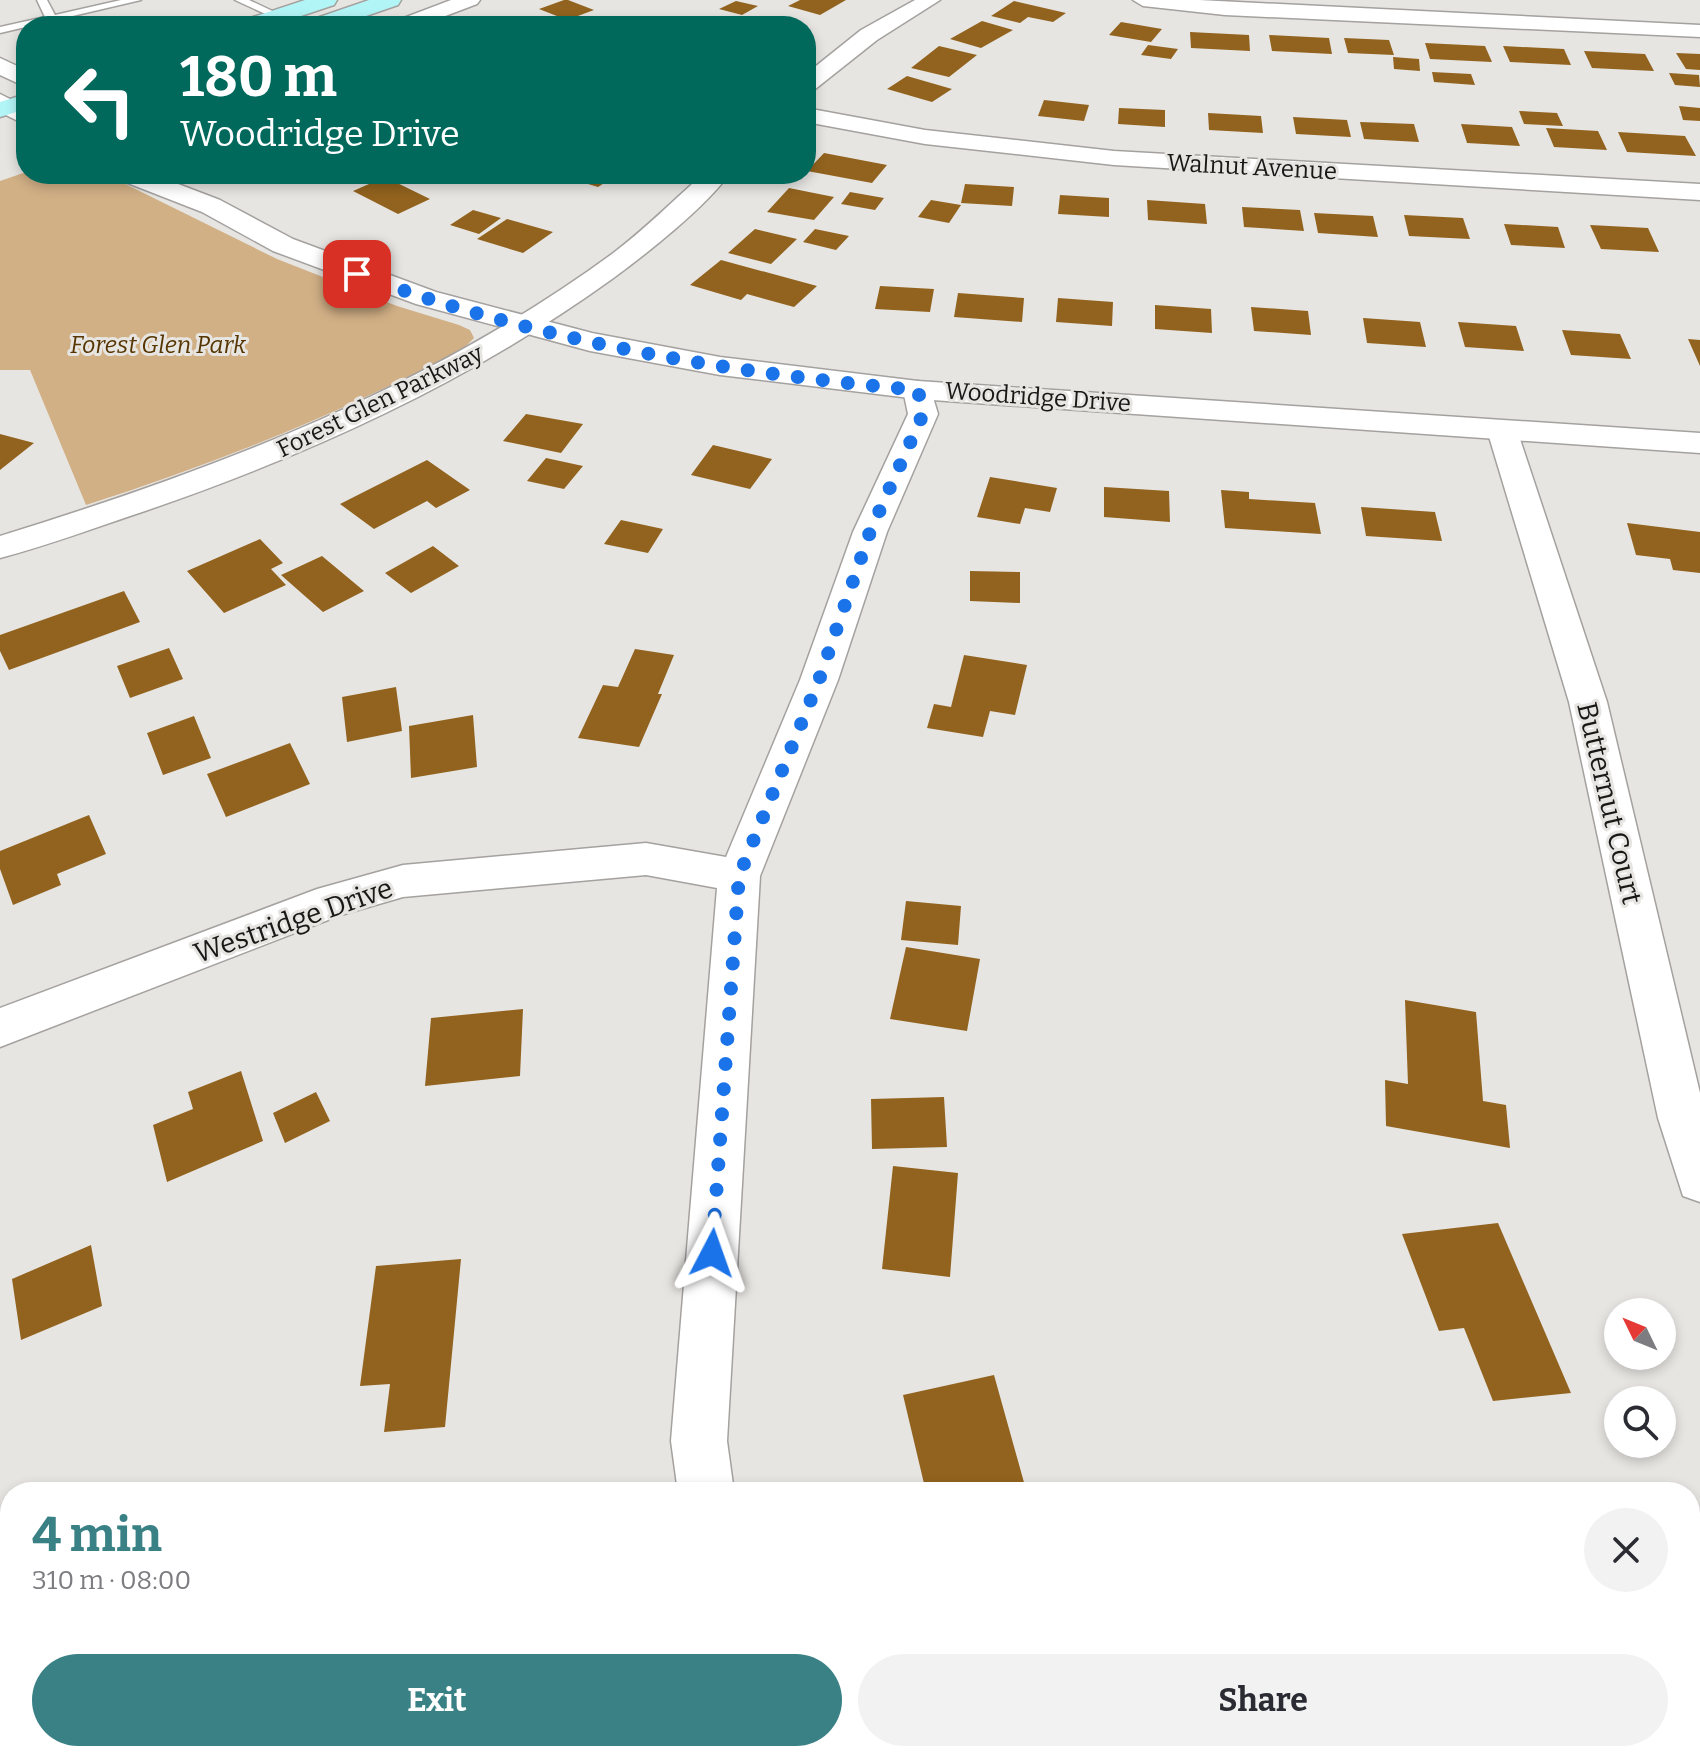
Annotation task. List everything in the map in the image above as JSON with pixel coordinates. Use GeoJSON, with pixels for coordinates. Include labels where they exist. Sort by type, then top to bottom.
{"type":"FeatureCollection","features":[{"type":"Feature","properties":{"kind":"main road"},"geometry":{"type":"LineString","coordinates":[[278,16],[326,0]]}},
{"type":"Feature","properties":{"kind":"main road"},"geometry":{"type":"LineString","coordinates":[[344,16],[390,0]]}},
{"type":"Feature","properties":{"kind":"street"},"geometry":{"type":"LineString","coordinates":[[816,77],[869,35],[930,0]]}},
{"type":"Feature","properties":{"kind":"street"},"geometry":{"type":"LineString","coordinates":[[1143,0],[1225,9],[1700,31]]}},
{"type":"Feature","properties":{"kind":"street"},"geometry":{"type":"LineString","coordinates":[[427,16],[441,11],[468,10]]}},
{"type":"Feature","properties":{"kind":"street","name":"Walnut Avenue"},"geometry":{"type":"LineString","coordinates":[[816,117],[925,137],[1100,157],[1700,192]]}},
{"type":"Feature","properties":{"kind":"street","name":"Woodridge Drive"},"geometry":{"type":"LineString","coordinates":[[155,184],[211,206],[315,258],[426,298],[628,350],[720,366],[918,390],[1700,443]]}},
{"type":"Feature","properties":{"kind":"street","name":"Woodridge Drive"},"geometry":{"type":"LineString","coordinates":[[189,184],[211,206]]}},
{"type":"Feature","properties":{"kind":"street","name":"Forest Glen Parkway"},"geometry":{"type":"LineString","coordinates":[[0,547],[140,503],[276,452],[416,389],[527,326],[623,259],[706,184]]}},
{"type":"Feature","properties":{"kind":"street"},"geometry":{"type":"LineString","coordinates":[[705,1482],[699,1441],[739,876],[819,680],[870,532],[923,414],[918,390]]}},
{"type":"Feature","properties":{"kind":"street","name":"Butternut Court"},"geometry":{"type":"LineString","coordinates":[[1502,430],[1588,702],[1682,1118],[1700,1180]]}},
{"type":"Feature","properties":{"kind":"street","name":"Westridge Drive"},"geometry":{"type":"LineString","coordinates":[[0,1028],[332,901],[403,881],[646,859],[739,876]]}},
{"type":"Feature","properties":{"kind":"lane"},"geometry":{"type":"LineString","coordinates":[[60,16],[136,0]]}},
{"type":"Feature","properties":{"kind":"lane"},"geometry":{"type":"LineString","coordinates":[[240,0],[278,16]]}},
{"type":"Feature","properties":{"kind":"green space","name":"Forest Glen Park"},"geometry":{"type":"Polygon","coordinates":[[[16,175],[16,184],[125,184],[277,259],[397,306],[459,325],[470,330],[474,338],[464,348],[418,372],[326,415],[183,472],[86,505],[30,370],[0,370],[0,181],[16,175]]]}},
{"type":"Feature","properties":{"kind":"building"},"geometry":{"type":"Polygon","coordinates":[[[568,0],[594,10],[578,16],[557,16],[539,9],[568,0]]]}},
{"type":"Feature","properties":{"kind":"building"},"geometry":{"type":"Polygon","coordinates":[[[800,0],[846,0],[820,15],[788,6],[800,0]]]}},
{"type":"Feature","properties":{"kind":"building"},"geometry":{"type":"Polygon","coordinates":[[[736,1],[758,6],[742,15],[719,9],[736,1]]]}},
{"type":"Feature","properties":{"kind":"building"},"geometry":{"type":"Polygon","coordinates":[[[1014,1],[1066,13],[1053,22],[1028,17],[1020,23],[991,16],[1014,1]]]}},
{"type":"Feature","properties":{"kind":"building"},"geometry":{"type":"Polygon","coordinates":[[[982,21],[1013,30],[981,48],[950,39],[982,21]]]}},
{"type":"Feature","properties":{"kind":"building"},"geometry":{"type":"Polygon","coordinates":[[[1121,22],[1162,29],[1151,42],[1109,35],[1121,22]]]}},
{"type":"Feature","properties":{"kind":"building"},"geometry":{"type":"Polygon","coordinates":[[[1190,32],[1249,35],[1250,51],[1191,48],[1190,32]]]}},
{"type":"Feature","properties":{"kind":"building"},"geometry":{"type":"Polygon","coordinates":[[[1269,35],[1329,38],[1332,54],[1272,51],[1269,35]]]}},
{"type":"Feature","properties":{"kind":"building"},"geometry":{"type":"Polygon","coordinates":[[[1344,38],[1389,40],[1394,55],[1348,53],[1344,38]]]}},
{"type":"Feature","properties":{"kind":"building"},"geometry":{"type":"Polygon","coordinates":[[[1425,43],[1485,46],[1492,62],[1430,59],[1425,43]]]}},
{"type":"Feature","properties":{"kind":"building"},"geometry":{"type":"Polygon","coordinates":[[[1148,45],[1178,49],[1171,59],[1141,55],[1148,45]]]}},
{"type":"Feature","properties":{"kind":"building"},"geometry":{"type":"Polygon","coordinates":[[[939,46],[977,55],[949,77],[911,68],[939,46]]]}},
{"type":"Feature","properties":{"kind":"building"},"geometry":{"type":"Polygon","coordinates":[[[1503,46],[1564,49],[1571,65],[1510,62],[1503,46]]]}},
{"type":"Feature","properties":{"kind":"building"},"geometry":{"type":"Polygon","coordinates":[[[1584,51],[1645,54],[1654,71],[1592,68],[1584,51]]]}},
{"type":"Feature","properties":{"kind":"building"},"geometry":{"type":"Polygon","coordinates":[[[1676,53],[1700,54],[1700,70],[1686,69],[1676,53]]]}},
{"type":"Feature","properties":{"kind":"building"},"geometry":{"type":"Polygon","coordinates":[[[1393,57],[1419,59],[1420,71],[1394,69],[1393,57]]]}},
{"type":"Feature","properties":{"kind":"building"},"geometry":{"type":"Polygon","coordinates":[[[1432,72],[1471,74],[1475,85],[1434,82],[1432,72]]]}},
{"type":"Feature","properties":{"kind":"building"},"geometry":{"type":"Polygon","coordinates":[[[1669,73],[1699,75],[1700,87],[1675,85],[1669,73]]]}},
{"type":"Feature","properties":{"kind":"building"},"geometry":{"type":"Polygon","coordinates":[[[907,76],[952,89],[932,102],[887,89],[907,76]]]}},
{"type":"Feature","properties":{"kind":"building"},"geometry":{"type":"Polygon","coordinates":[[[1044,100],[1089,105],[1084,121],[1038,116],[1044,100]]]}},
{"type":"Feature","properties":{"kind":"building"},"geometry":{"type":"Polygon","coordinates":[[[1679,106],[1700,108],[1700,121],[1683,120],[1679,106]]]}},
{"type":"Feature","properties":{"kind":"building"},"geometry":{"type":"Polygon","coordinates":[[[1119,108],[1165,110],[1165,127],[1118,124],[1119,108]]]}},
{"type":"Feature","properties":{"kind":"building"},"geometry":{"type":"Polygon","coordinates":[[[1519,111],[1557,113],[1563,126],[1524,124],[1519,111]]]}},
{"type":"Feature","properties":{"kind":"building"},"geometry":{"type":"Polygon","coordinates":[[[1208,113],[1261,116],[1263,133],[1209,130],[1208,113]]]}},
{"type":"Feature","properties":{"kind":"building"},"geometry":{"type":"Polygon","coordinates":[[[1293,117],[1347,120],[1351,137],[1296,134],[1293,117]]]}},
{"type":"Feature","properties":{"kind":"building"},"geometry":{"type":"Polygon","coordinates":[[[1360,122],[1414,124],[1419,142],[1364,139],[1360,122]]]}},
{"type":"Feature","properties":{"kind":"building"},"geometry":{"type":"Polygon","coordinates":[[[1461,124],[1512,127],[1520,146],[1467,143],[1461,124]]]}},
{"type":"Feature","properties":{"kind":"building"},"geometry":{"type":"Polygon","coordinates":[[[1546,128],[1598,131],[1607,150],[1554,147],[1546,128]]]}},
{"type":"Feature","properties":{"kind":"building"},"geometry":{"type":"Polygon","coordinates":[[[1618,132],[1685,136],[1696,156],[1627,152],[1618,132]]]}},
{"type":"Feature","properties":{"kind":"building"},"geometry":{"type":"Polygon","coordinates":[[[824,153],[887,165],[872,183],[816,173],[816,161],[824,153]]]}},
{"type":"Feature","properties":{"kind":"building"},"geometry":{"type":"Polygon","coordinates":[[[369,184],[399,184],[430,199],[398,214],[353,191],[369,184]]]}},
{"type":"Feature","properties":{"kind":"building"},"geometry":{"type":"Polygon","coordinates":[[[965,184],[1014,187],[1012,206],[961,203],[965,184]]]}},
{"type":"Feature","properties":{"kind":"building"},"geometry":{"type":"Polygon","coordinates":[[[789,188],[834,197],[814,220],[767,212],[789,188]]]}},
{"type":"Feature","properties":{"kind":"building"},"geometry":{"type":"Polygon","coordinates":[[[850,192],[884,198],[875,210],[841,204],[850,192]]]}},
{"type":"Feature","properties":{"kind":"building"},"geometry":{"type":"Polygon","coordinates":[[[1060,195],[1109,198],[1109,217],[1058,214],[1060,195]]]}},
{"type":"Feature","properties":{"kind":"building"},"geometry":{"type":"Polygon","coordinates":[[[931,200],[961,205],[949,223],[918,217],[931,200]]]}},
{"type":"Feature","properties":{"kind":"building"},"geometry":{"type":"Polygon","coordinates":[[[1147,200],[1205,204],[1207,224],[1148,220],[1147,200]]]}},
{"type":"Feature","properties":{"kind":"building"},"geometry":{"type":"Polygon","coordinates":[[[1242,207],[1300,210],[1304,231],[1244,227],[1242,207]]]}},
{"type":"Feature","properties":{"kind":"building"},"geometry":{"type":"Polygon","coordinates":[[[473,210],[501,218],[479,234],[450,225],[473,210]]]}},
{"type":"Feature","properties":{"kind":"building"},"geometry":{"type":"Polygon","coordinates":[[[1314,213],[1373,216],[1378,237],[1318,233],[1314,213]]]}},
{"type":"Feature","properties":{"kind":"building"},"geometry":{"type":"Polygon","coordinates":[[[1404,215],[1463,218],[1470,239],[1409,236],[1404,215]]]}},
{"type":"Feature","properties":{"kind":"building"},"geometry":{"type":"Polygon","coordinates":[[[507,219],[553,232],[523,253],[477,239],[507,219]]]}},
{"type":"Feature","properties":{"kind":"building"},"geometry":{"type":"Polygon","coordinates":[[[1504,224],[1558,227],[1565,248],[1511,245],[1504,224]]]}},
{"type":"Feature","properties":{"kind":"building"},"geometry":{"type":"Polygon","coordinates":[[[1590,225],[1648,228],[1659,252],[1601,249],[1590,225]]]}},
{"type":"Feature","properties":{"kind":"building"},"geometry":{"type":"Polygon","coordinates":[[[755,229],[797,239],[771,264],[728,253],[755,229]]]}},
{"type":"Feature","properties":{"kind":"building"},"geometry":{"type":"Polygon","coordinates":[[[815,229],[849,236],[836,250],[803,242],[815,229]]]}},
{"type":"Feature","properties":{"kind":"building"},"geometry":{"type":"Polygon","coordinates":[[[721,260],[817,286],[794,307],[747,294],[741,300],[690,285],[721,260]]]}},
{"type":"Feature","properties":{"kind":"building"},"geometry":{"type":"Polygon","coordinates":[[[880,286],[934,289],[930,312],[875,309],[880,286]]]}},
{"type":"Feature","properties":{"kind":"building"},"geometry":{"type":"Polygon","coordinates":[[[958,293],[1024,298],[1022,322],[954,317],[958,293]]]}},
{"type":"Feature","properties":{"kind":"building"},"geometry":{"type":"Polygon","coordinates":[[[1058,298],[1113,302],[1112,326],[1056,322],[1058,298]]]}},
{"type":"Feature","properties":{"kind":"building"},"geometry":{"type":"Polygon","coordinates":[[[1155,305],[1211,309],[1212,333],[1155,329],[1155,305]]]}},
{"type":"Feature","properties":{"kind":"building"},"geometry":{"type":"Polygon","coordinates":[[[1251,307],[1308,311],[1311,335],[1254,331],[1251,307]]]}},
{"type":"Feature","properties":{"kind":"building"},"geometry":{"type":"Polygon","coordinates":[[[1363,318],[1420,322],[1426,347],[1367,343],[1363,318]]]}},
{"type":"Feature","properties":{"kind":"building"},"geometry":{"type":"Polygon","coordinates":[[[1458,322],[1516,326],[1524,351],[1465,347],[1458,322]]]}},
{"type":"Feature","properties":{"kind":"building"},"geometry":{"type":"Polygon","coordinates":[[[1562,330],[1620,334],[1631,359],[1571,355],[1562,330]]]}},
{"type":"Feature","properties":{"kind":"building"},"geometry":{"type":"Polygon","coordinates":[[[1688,339],[1700,340],[1700,366],[1688,339]]]}},
{"type":"Feature","properties":{"kind":"building"},"geometry":{"type":"Polygon","coordinates":[[[526,414],[583,424],[561,453],[503,441],[526,414]]]}},
{"type":"Feature","properties":{"kind":"building"},"geometry":{"type":"Polygon","coordinates":[[[0,434],[34,443],[0,470],[0,434]]]}},
{"type":"Feature","properties":{"kind":"building"},"geometry":{"type":"Polygon","coordinates":[[[713,445],[772,459],[750,489],[691,475],[713,445]]]}},
{"type":"Feature","properties":{"kind":"building"},"geometry":{"type":"Polygon","coordinates":[[[546,458],[583,466],[564,489],[527,481],[546,458]]]}},
{"type":"Feature","properties":{"kind":"building"},"geometry":{"type":"Polygon","coordinates":[[[427,460],[470,490],[436,508],[427,501],[374,529],[340,504],[427,460]]]}},
{"type":"Feature","properties":{"kind":"building"},"geometry":{"type":"Polygon","coordinates":[[[990,477],[1057,488],[1050,512],[1025,508],[1020,524],[977,517],[990,477]]]}},
{"type":"Feature","properties":{"kind":"building"},"geometry":{"type":"Polygon","coordinates":[[[1104,487],[1169,491],[1170,522],[1104,517],[1104,487]]]}},
{"type":"Feature","properties":{"kind":"building"},"geometry":{"type":"Polygon","coordinates":[[[1221,490],[1249,492],[1249,499],[1315,503],[1321,534],[1225,528],[1221,490]]]}},
{"type":"Feature","properties":{"kind":"building"},"geometry":{"type":"Polygon","coordinates":[[[1361,507],[1435,512],[1442,541],[1366,536],[1361,507]]]}},
{"type":"Feature","properties":{"kind":"building"},"geometry":{"type":"Polygon","coordinates":[[[621,520],[663,529],[648,553],[604,544],[621,520]]]}},
{"type":"Feature","properties":{"kind":"building"},"geometry":{"type":"Polygon","coordinates":[[[1627,523],[1700,532],[1700,573],[1673,570],[1670,559],[1636,555],[1627,523]]]}},
{"type":"Feature","properties":{"kind":"building"},"geometry":{"type":"Polygon","coordinates":[[[260,539],[283,563],[271,569],[286,585],[224,613],[187,571],[260,539]]]}},
{"type":"Feature","properties":{"kind":"building"},"geometry":{"type":"Polygon","coordinates":[[[433,546],[459,566],[411,593],[385,573],[433,546]]]}},
{"type":"Feature","properties":{"kind":"building"},"geometry":{"type":"Polygon","coordinates":[[[322,556],[364,591],[323,612],[281,575],[322,556]]]}},
{"type":"Feature","properties":{"kind":"building"},"geometry":{"type":"Polygon","coordinates":[[[970,571],[1020,572],[1020,603],[970,601],[970,571]]]}},
{"type":"Feature","properties":{"kind":"building"},"geometry":{"type":"Polygon","coordinates":[[[124,591],[140,622],[9,670],[0,651],[0,635],[124,591]]]}},
{"type":"Feature","properties":{"kind":"building"},"geometry":{"type":"Polygon","coordinates":[[[169,648],[183,679],[130,698],[117,666],[169,648]]]}},
{"type":"Feature","properties":{"kind":"building"},"geometry":{"type":"Polygon","coordinates":[[[635,649],[674,655],[658,694],[662,694],[639,747],[578,738],[603,685],[618,687],[635,649]]]}},
{"type":"Feature","properties":{"kind":"building"},"geometry":{"type":"Polygon","coordinates":[[[964,655],[1027,665],[1015,715],[990,711],[983,737],[927,728],[934,704],[951,707],[964,655]]]}},
{"type":"Feature","properties":{"kind":"building"},"geometry":{"type":"Polygon","coordinates":[[[396,687],[402,731],[347,742],[342,697],[396,687]]]}},
{"type":"Feature","properties":{"kind":"building"},"geometry":{"type":"Polygon","coordinates":[[[473,715],[477,767],[411,778],[409,726],[473,715]]]}},
{"type":"Feature","properties":{"kind":"building"},"geometry":{"type":"Polygon","coordinates":[[[194,716],[211,758],[163,775],[147,733],[194,716]]]}},
{"type":"Feature","properties":{"kind":"building"},"geometry":{"type":"Polygon","coordinates":[[[290,743],[310,784],[226,817],[207,774],[290,743]]]}},
{"type":"Feature","properties":{"kind":"building"},"geometry":{"type":"Polygon","coordinates":[[[89,815],[106,854],[57,874],[61,885],[13,905],[0,869],[0,851],[89,815]]]}},
{"type":"Feature","properties":{"kind":"building"},"geometry":{"type":"Polygon","coordinates":[[[906,901],[961,906],[958,945],[901,940],[906,901]]]}},
{"type":"Feature","properties":{"kind":"building"},"geometry":{"type":"Polygon","coordinates":[[[906,947],[980,959],[967,1031],[890,1019],[906,947]]]}},
{"type":"Feature","properties":{"kind":"building"},"geometry":{"type":"Polygon","coordinates":[[[1405,1000],[1476,1012],[1483,1101],[1506,1105],[1510,1148],[1386,1126],[1385,1080],[1408,1084],[1405,1000]]]}},
{"type":"Feature","properties":{"kind":"building"},"geometry":{"type":"Polygon","coordinates":[[[523,1009],[520,1076],[425,1086],[431,1018],[523,1009]]]}},
{"type":"Feature","properties":{"kind":"building"},"geometry":{"type":"Polygon","coordinates":[[[241,1071],[263,1141],[167,1182],[153,1125],[193,1109],[188,1092],[241,1071]]]}},
{"type":"Feature","properties":{"kind":"building"},"geometry":{"type":"Polygon","coordinates":[[[316,1092],[330,1121],[285,1143],[273,1113],[316,1092]]]}},
{"type":"Feature","properties":{"kind":"building"},"geometry":{"type":"Polygon","coordinates":[[[944,1097],[947,1147],[872,1149],[871,1099],[944,1097]]]}},
{"type":"Feature","properties":{"kind":"building"},"geometry":{"type":"Polygon","coordinates":[[[893,1166],[958,1173],[950,1277],[882,1269],[893,1166]]]}},
{"type":"Feature","properties":{"kind":"building"},"geometry":{"type":"Polygon","coordinates":[[[1498,1223],[1571,1393],[1493,1401],[1464,1328],[1439,1331],[1402,1234],[1498,1223]]]}},
{"type":"Feature","properties":{"kind":"building"},"geometry":{"type":"Polygon","coordinates":[[[91,1245],[102,1306],[21,1340],[12,1279],[91,1245]]]}},
{"type":"Feature","properties":{"kind":"building"},"geometry":{"type":"Polygon","coordinates":[[[461,1259],[445,1427],[384,1432],[390,1384],[360,1386],[376,1266],[461,1259]]]}},
{"type":"Feature","properties":{"kind":"building"},"geometry":{"type":"Polygon","coordinates":[[[994,1375],[1024,1482],[924,1482],[903,1395],[994,1375]]]}},
{"type":"Feature","properties":{"kind":"route"},"geometry":{"type":"LineString","coordinates":[[357,274],[482,315],[590,342],[788,376],[918,390],[923,414],[870,532],[819,680],[739,876],[712,1253]]}}]}
